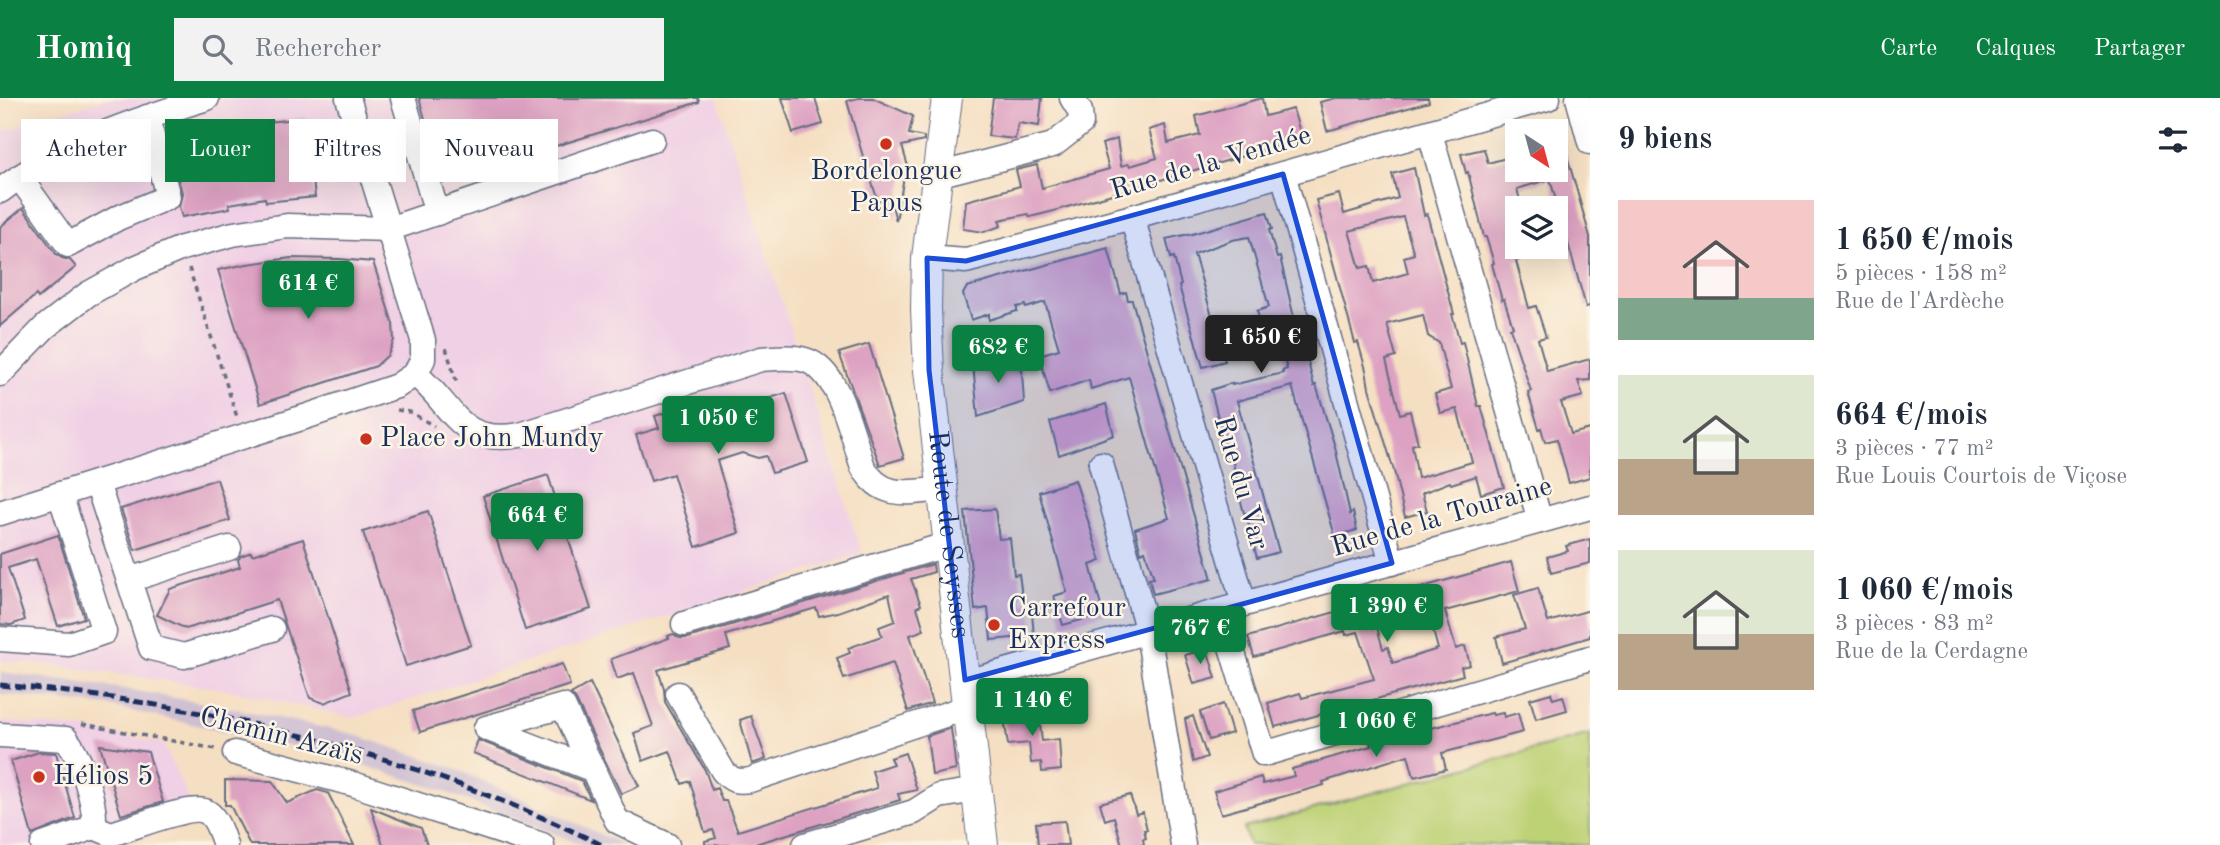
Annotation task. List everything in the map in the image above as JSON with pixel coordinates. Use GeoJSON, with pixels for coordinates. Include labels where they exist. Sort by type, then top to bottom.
{"type":"FeatureCollection","features":[{"type":"Feature","properties":{"kind":"main road","name":"Route de Seysses"},"geometry":{"type":"LineString","coordinates":[[947,98],[927,258],[926,309],[929,358],[983,845]]}},
{"type":"Feature","properties":{"kind":"street"},"geometry":{"type":"LineString","coordinates":[[147,117],[168,197],[118,218],[68,245],[10,184],[72,148],[147,117],[207,98]]}},
{"type":"Feature","properties":{"kind":"street"},"geometry":{"type":"LineString","coordinates":[[0,513],[239,443],[397,386],[415,374],[423,359],[423,340],[348,98]]}},
{"type":"Feature","properties":{"kind":"street"},"geometry":{"type":"LineString","coordinates":[[403,98],[438,213]]}},
{"type":"Feature","properties":{"kind":"street"},"geometry":{"type":"LineString","coordinates":[[938,172],[949,172],[1053,145],[1081,123],[1080,111],[1072,98]]}},
{"type":"Feature","properties":{"kind":"street","name":"Rue de la Vendée"},"geometry":{"type":"LineString","coordinates":[[927,258],[966,261],[1132,217],[1548,98]]}},
{"type":"Feature","properties":{"kind":"street"},"geometry":{"type":"LineString","coordinates":[[1578,98],[1590,142]]}},
{"type":"Feature","properties":{"kind":"street"},"geometry":{"type":"LineString","coordinates":[[1430,133],[1540,521]]}},
{"type":"Feature","properties":{"kind":"street"},"geometry":{"type":"LineString","coordinates":[[0,374],[45,327],[88,294],[135,268],[182,248],[233,234],[287,226],[389,229],[652,139]]}},
{"type":"Feature","properties":{"kind":"street"},"geometry":{"type":"LineString","coordinates":[[1283,174],[1392,563]]}},
{"type":"Feature","properties":{"kind":"street","name":"Rue du Var"},"geometry":{"type":"LineString","coordinates":[[1132,217],[1232,608],[1264,754],[1590,658]]}},
{"type":"Feature","properties":{"kind":"street"},"geometry":{"type":"LineString","coordinates":[[415,374],[428,384],[462,425],[489,437],[503,438],[520,435],[761,359],[780,357],[806,360],[827,374],[836,388],[868,477],[889,491],[902,493],[943,489]]}},
{"type":"Feature","properties":{"kind":"street"},"geometry":{"type":"LineString","coordinates":[[1101,464],[1148,632],[1183,845]]}},
{"type":"Feature","properties":{"kind":"street"},"geometry":{"type":"LineString","coordinates":[[97,483],[151,648],[184,656],[272,629]]}},
{"type":"Feature","properties":{"kind":"street"},"geometry":{"type":"LineString","coordinates":[[0,639],[69,644],[104,632],[60,494]]}},
{"type":"Feature","properties":{"kind":"street","name":"Rue de la Touraine"},"geometry":{"type":"LineString","coordinates":[[678,694],[723,771],[737,782],[750,780],[966,694],[981,678],[1590,507]]}},
{"type":"Feature","properties":{"kind":"street"},"geometry":{"type":"LineString","coordinates":[[684,624],[949,544]]}},
{"type":"Feature","properties":{"kind":"street"},"geometry":{"type":"LineString","coordinates":[[129,580],[229,548]]}},
{"type":"Feature","properties":{"kind":"street"},"geometry":{"type":"LineString","coordinates":[[0,735],[66,739],[76,751],[95,815],[94,827]]}},
{"type":"Feature","properties":{"kind":"street","name":"Chemin Azaïs"},"geometry":{"type":"LineString","coordinates":[[235,753],[353,784],[542,845]]}},
{"type":"Feature","properties":{"kind":"street"},"geometry":{"type":"LineString","coordinates":[[594,770],[617,821],[667,845]]}},
{"type":"Feature","properties":{"kind":"street"},"geometry":{"type":"LineString","coordinates":[[805,845],[914,812],[939,796],[977,790]]}},
{"type":"Feature","properties":{"kind":"street"},"geometry":{"type":"LineString","coordinates":[[43,845],[94,827],[111,834],[189,810],[203,810],[214,818],[225,845]]}},
{"type":"Feature","properties":{"kind":"path"},"geometry":{"type":"LineString","coordinates":[[182,248],[239,443]]}},
{"type":"Feature","properties":{"kind":"path","name":"Chemin Azaïs"},"geometry":{"type":"LineString","coordinates":[[79,724],[235,753]]}},
{"type":"Feature","properties":{"kind":"highlighted area"},"geometry":{"type":"Polygon","coordinates":[[[1283,174],[1392,563],[965,680],[929,370],[927,258],[966,261],[1283,174]]]}},
{"type":"Feature","properties":{"kind":"shaded area"},"geometry":{"type":"Polygon","coordinates":[[[107,98],[717,98],[862,553],[354,718],[224,689],[60,666],[0,661],[0,132],[21,125],[21,182],[151,182],[151,119],[41,119],[107,98]]]}},
{"type":"Feature","properties":{"kind":"shaded area"},"geometry":{"type":"Polygon","coordinates":[[[0,672],[125,689],[349,733],[454,768],[624,845],[583,845],[440,790],[329,754],[109,706],[0,694],[0,672]]]}},
{"type":"Feature","properties":{"kind":"shaded area"},"geometry":{"type":"Polygon","coordinates":[[[0,721],[82,729],[163,743],[199,821],[118,845],[0,845],[0,721]]]}},
{"type":"Feature","properties":{"kind":"green space"},"geometry":{"type":"Polygon","coordinates":[[[1590,734],[1590,845],[1249,845],[1244,828],[1590,734]]]}},
{"type":"Feature","properties":{"kind":"building"},"geometry":{"type":"Polygon","coordinates":[[[419,98],[698,98],[699,102],[558,145],[558,119],[425,119],[419,98]]]}},
{"type":"Feature","properties":{"kind":"building"},"geometry":{"type":"Polygon","coordinates":[[[782,98],[815,98],[823,124],[793,133],[782,98]]]}},
{"type":"Feature","properties":{"kind":"building"},"geometry":{"type":"Polygon","coordinates":[[[873,98],[913,116],[909,134],[924,137],[924,141],[902,146],[909,170],[905,171],[896,221],[890,197],[878,201],[868,174],[847,101],[873,98]]]}},
{"type":"Feature","properties":{"kind":"building"},"geometry":{"type":"Polygon","coordinates":[[[993,98],[1042,98],[1039,126],[1018,123],[1015,139],[988,136],[993,98]]]}},
{"type":"Feature","properties":{"kind":"building"},"geometry":{"type":"Polygon","coordinates":[[[1262,98],[1265,116],[1293,109],[1302,139],[1050,212],[999,220],[1001,226],[984,232],[963,229],[966,201],[1020,186],[1016,170],[1037,165],[1042,188],[1109,169],[1102,144],[1117,139],[1121,166],[1130,166],[1157,158],[1149,130],[1165,125],[1168,143],[1200,135],[1196,116],[1262,98]]]}},
{"type":"Feature","properties":{"kind":"building"},"geometry":{"type":"Polygon","coordinates":[[[1336,98],[1428,98],[1429,102],[1327,131],[1320,102],[1336,98]]]}},
{"type":"Feature","properties":{"kind":"building"},"geometry":{"type":"Polygon","coordinates":[[[289,120],[289,182],[313,182],[315,197],[266,202],[265,198],[229,204],[230,208],[182,217],[179,207],[182,193],[179,182],[275,182],[275,121],[289,120]]]}},
{"type":"Feature","properties":{"kind":"building"},"geometry":{"type":"Polygon","coordinates":[[[1484,149],[1488,163],[1505,158],[1505,182],[1540,182],[1517,189],[1519,196],[1505,196],[1505,259],[1521,259],[1516,261],[1529,308],[1536,306],[1546,337],[1538,339],[1547,371],[1590,359],[1590,380],[1578,381],[1583,396],[1561,402],[1571,434],[1590,429],[1590,477],[1569,483],[1557,439],[1545,442],[1541,428],[1539,429],[1528,392],[1531,391],[1510,328],[1513,327],[1504,299],[1502,300],[1492,264],[1494,263],[1461,154],[1484,149]]]}},
{"type":"Feature","properties":{"kind":"building"},"geometry":{"type":"Polygon","coordinates":[[[1568,159],[1590,237],[1590,306],[1586,307],[1568,243],[1568,196],[1555,196],[1551,182],[1568,182],[1568,159]]]}},
{"type":"Feature","properties":{"kind":"building"},"geometry":{"type":"Polygon","coordinates":[[[1414,168],[1424,215],[1427,214],[1460,343],[1463,342],[1478,406],[1481,406],[1504,487],[1481,494],[1476,476],[1451,484],[1450,482],[1422,493],[1427,511],[1405,517],[1366,370],[1358,342],[1355,343],[1316,200],[1339,194],[1344,214],[1398,198],[1392,174],[1414,168]],[[1403,217],[1349,231],[1360,268],[1369,266],[1373,283],[1408,273],[1404,257],[1414,254],[1403,217]],[[1423,315],[1387,324],[1396,357],[1386,360],[1400,414],[1410,411],[1418,443],[1412,445],[1418,478],[1472,462],[1457,409],[1440,413],[1435,394],[1451,389],[1439,343],[1428,336],[1423,315]]]}},
{"type":"Feature","properties":{"kind":"building"},"geometry":{"type":"Polygon","coordinates":[[[23,208],[56,254],[70,260],[76,267],[38,298],[36,295],[0,326],[0,227],[23,208]]]}},
{"type":"Feature","properties":{"kind":"building"},"geometry":{"type":"Polygon","coordinates":[[[1267,212],[1272,229],[1269,230],[1277,258],[1280,257],[1295,322],[1298,321],[1314,386],[1316,385],[1335,447],[1350,514],[1353,512],[1357,530],[1335,536],[1292,386],[1237,401],[1279,552],[1257,558],[1233,462],[1226,449],[1211,390],[1283,373],[1282,371],[1287,369],[1273,322],[1261,325],[1257,311],[1269,307],[1249,237],[1232,240],[1194,254],[1225,361],[1203,367],[1179,286],[1181,285],[1174,257],[1171,258],[1166,239],[1267,212]]]}},
{"type":"Feature","properties":{"kind":"building"},"geometry":{"type":"Polygon","coordinates":[[[1108,248],[1121,294],[1126,292],[1128,300],[1132,300],[1212,579],[1153,594],[1149,579],[1154,578],[1145,551],[1141,553],[1135,529],[1169,518],[1129,377],[1091,389],[1089,380],[1050,393],[1039,355],[1059,349],[1045,302],[1026,308],[1025,305],[1017,307],[1017,311],[989,320],[989,314],[971,320],[963,294],[967,287],[1108,248]]]}},
{"type":"Feature","properties":{"kind":"building"},"geometry":{"type":"Polygon","coordinates":[[[291,258],[373,262],[393,324],[394,340],[388,355],[376,366],[260,404],[218,270],[291,258]]]}},
{"type":"Feature","properties":{"kind":"building"},"geometry":{"type":"Polygon","coordinates":[[[869,344],[904,458],[880,465],[839,353],[869,344]]]}},
{"type":"Feature","properties":{"kind":"building"},"geometry":{"type":"Polygon","coordinates":[[[1021,358],[1024,402],[978,417],[973,364],[1021,358]]]}},
{"type":"Feature","properties":{"kind":"building"},"geometry":{"type":"Polygon","coordinates":[[[786,393],[808,462],[772,473],[766,456],[758,458],[742,453],[717,461],[739,533],[696,547],[673,474],[651,481],[636,435],[659,428],[655,416],[699,403],[704,419],[786,393]]]}},
{"type":"Feature","properties":{"kind":"building"},"geometry":{"type":"Polygon","coordinates":[[[1106,404],[1114,435],[1059,455],[1050,422],[1106,404]]]}},
{"type":"Feature","properties":{"kind":"building"},"geometry":{"type":"Polygon","coordinates":[[[548,475],[591,609],[525,630],[483,496],[548,475]]]}},
{"type":"Feature","properties":{"kind":"building"},"geometry":{"type":"Polygon","coordinates":[[[217,479],[230,520],[135,550],[121,509],[217,479]]]}},
{"type":"Feature","properties":{"kind":"building"},"geometry":{"type":"Polygon","coordinates":[[[1075,480],[1101,561],[1090,565],[1103,614],[1063,625],[1054,596],[1067,592],[1039,492],[1075,480]]]}},
{"type":"Feature","properties":{"kind":"building"},"geometry":{"type":"Polygon","coordinates":[[[995,509],[999,539],[1010,538],[1014,575],[1019,574],[1023,603],[1031,602],[1034,636],[991,640],[988,608],[975,610],[965,511],[995,509]]]}},
{"type":"Feature","properties":{"kind":"building"},"geometry":{"type":"Polygon","coordinates":[[[428,511],[471,645],[406,666],[363,532],[428,511]]]}},
{"type":"Feature","properties":{"kind":"building"},"geometry":{"type":"Polygon","coordinates":[[[58,535],[84,618],[58,626],[36,559],[8,568],[25,620],[11,625],[0,624],[0,554],[58,535]]]}},
{"type":"Feature","properties":{"kind":"building"},"geometry":{"type":"Polygon","coordinates":[[[303,539],[352,692],[324,703],[310,698],[277,600],[186,629],[157,615],[170,589],[240,567],[238,560],[251,552],[252,555],[303,539]]]}},
{"type":"Feature","properties":{"kind":"building"},"geometry":{"type":"Polygon","coordinates":[[[1590,539],[1590,563],[1551,573],[1547,557],[1568,551],[1566,546],[1590,539]]]}},
{"type":"Feature","properties":{"kind":"building"},"geometry":{"type":"Polygon","coordinates":[[[1511,562],[1519,591],[1445,611],[1456,649],[1465,646],[1470,665],[1461,667],[1463,675],[1275,727],[1268,703],[1300,693],[1302,698],[1374,679],[1358,632],[1346,635],[1345,631],[1254,657],[1248,637],[1370,602],[1383,649],[1388,647],[1393,663],[1438,649],[1427,608],[1405,615],[1398,594],[1511,562]]]}},
{"type":"Feature","properties":{"kind":"building"},"geometry":{"type":"Polygon","coordinates":[[[933,564],[934,572],[911,579],[921,605],[917,607],[924,630],[910,635],[932,703],[908,711],[893,663],[844,679],[837,658],[850,653],[848,648],[882,636],[879,627],[895,621],[889,594],[838,612],[819,616],[816,608],[726,635],[730,649],[658,670],[665,702],[705,770],[712,790],[717,788],[722,801],[726,801],[738,831],[877,788],[872,771],[893,764],[890,758],[905,753],[917,790],[898,794],[900,800],[752,845],[705,845],[705,841],[716,838],[713,830],[705,832],[690,781],[682,784],[670,751],[643,761],[634,733],[653,726],[634,673],[617,679],[611,659],[669,638],[668,636],[673,634],[688,638],[933,564]]]}},
{"type":"Feature","properties":{"kind":"building"},"geometry":{"type":"Polygon","coordinates":[[[1538,588],[1548,622],[1590,610],[1590,637],[1502,663],[1496,637],[1525,629],[1514,595],[1538,588]]]}},
{"type":"Feature","properties":{"kind":"building"},"geometry":{"type":"Polygon","coordinates":[[[1207,649],[1216,678],[1194,684],[1185,655],[1207,649]]]}},
{"type":"Feature","properties":{"kind":"building"},"geometry":{"type":"Polygon","coordinates":[[[562,664],[570,685],[420,732],[413,711],[562,664]]]}},
{"type":"Feature","properties":{"kind":"building"},"geometry":{"type":"Polygon","coordinates":[[[590,683],[639,786],[621,794],[571,694],[590,683]]]}},
{"type":"Feature","properties":{"kind":"building"},"geometry":{"type":"Polygon","coordinates":[[[1551,693],[1553,699],[1563,696],[1567,710],[1536,719],[1530,699],[1551,693]]]}},
{"type":"Feature","properties":{"kind":"building"},"geometry":{"type":"Polygon","coordinates":[[[1223,704],[1232,733],[1209,740],[1200,712],[1223,704]]]}},
{"type":"Feature","properties":{"kind":"building"},"geometry":{"type":"Polygon","coordinates":[[[1038,708],[1042,741],[1059,739],[1061,770],[1042,772],[1041,762],[1031,763],[1029,743],[1008,745],[1003,711],[1038,708]]]}},
{"type":"Feature","properties":{"kind":"building"},"geometry":{"type":"Polygon","coordinates":[[[1492,713],[1503,713],[1504,717],[1518,713],[1523,732],[1442,753],[1446,769],[1414,777],[1408,755],[1323,782],[1324,785],[1221,814],[1214,791],[1261,777],[1263,784],[1294,776],[1292,769],[1371,746],[1370,743],[1492,713]]]}},
{"type":"Feature","properties":{"kind":"building"},"geometry":{"type":"Polygon","coordinates":[[[751,716],[766,759],[752,764],[740,720],[751,716]]]}},
{"type":"Feature","properties":{"kind":"building"},"geometry":{"type":"Polygon","coordinates":[[[1193,716],[1207,757],[1193,762],[1185,719],[1193,716]]]}},
{"type":"Feature","properties":{"kind":"building"},"geometry":{"type":"Polygon","coordinates":[[[951,728],[956,770],[932,775],[927,736],[951,728]]]}},
{"type":"Feature","properties":{"kind":"building"},"geometry":{"type":"Polygon","coordinates":[[[478,740],[582,781],[591,800],[473,753],[478,740]]]}},
{"type":"Feature","properties":{"kind":"building"},"geometry":{"type":"Polygon","coordinates":[[[100,745],[148,752],[163,802],[121,815],[100,745]]]}},
{"type":"Feature","properties":{"kind":"building","name":"Hélios 5"},"geometry":{"type":"Polygon","coordinates":[[[39,752],[56,753],[75,818],[32,835],[11,761],[39,752]]]}},
{"type":"Feature","properties":{"kind":"building"},"geometry":{"type":"Polygon","coordinates":[[[225,780],[272,781],[287,803],[317,790],[328,793],[354,845],[250,845],[230,805],[225,805],[225,780]]]}},
{"type":"Feature","properties":{"kind":"building"},"geometry":{"type":"Polygon","coordinates":[[[1130,795],[1136,814],[1143,812],[1147,830],[1144,830],[1144,845],[1122,845],[1114,817],[1105,820],[1100,803],[1130,795]]]}},
{"type":"Feature","properties":{"kind":"building"},"geometry":{"type":"Polygon","coordinates":[[[371,808],[421,828],[427,845],[383,845],[371,808]]]}},
{"type":"Feature","properties":{"kind":"building"},"geometry":{"type":"Polygon","coordinates":[[[1065,821],[1068,845],[1038,845],[1036,823],[1065,821]]]}},
{"type":"Feature","properties":{"kind":"railway"},"geometry":{"type":"LineString","coordinates":[[0,685],[155,705],[308,738],[384,759],[458,784],[602,845]]}},
{"type":"Feature","properties":{"kind":"place","name":"Bordelongue Papus"},"geometry":{"type":"Point","coordinates":[886,144]}},
{"type":"Feature","properties":{"kind":"place","name":"Place John Mundy"},"geometry":{"type":"Point","coordinates":[366,439]}},
{"type":"Feature","properties":{"kind":"place","name":"Carrefour Express"},"geometry":{"type":"Point","coordinates":[994,625]}},
{"type":"Feature","properties":{"kind":"place","name":"Hélios 5"},"geometry":{"type":"Point","coordinates":[39,777]}}]}
